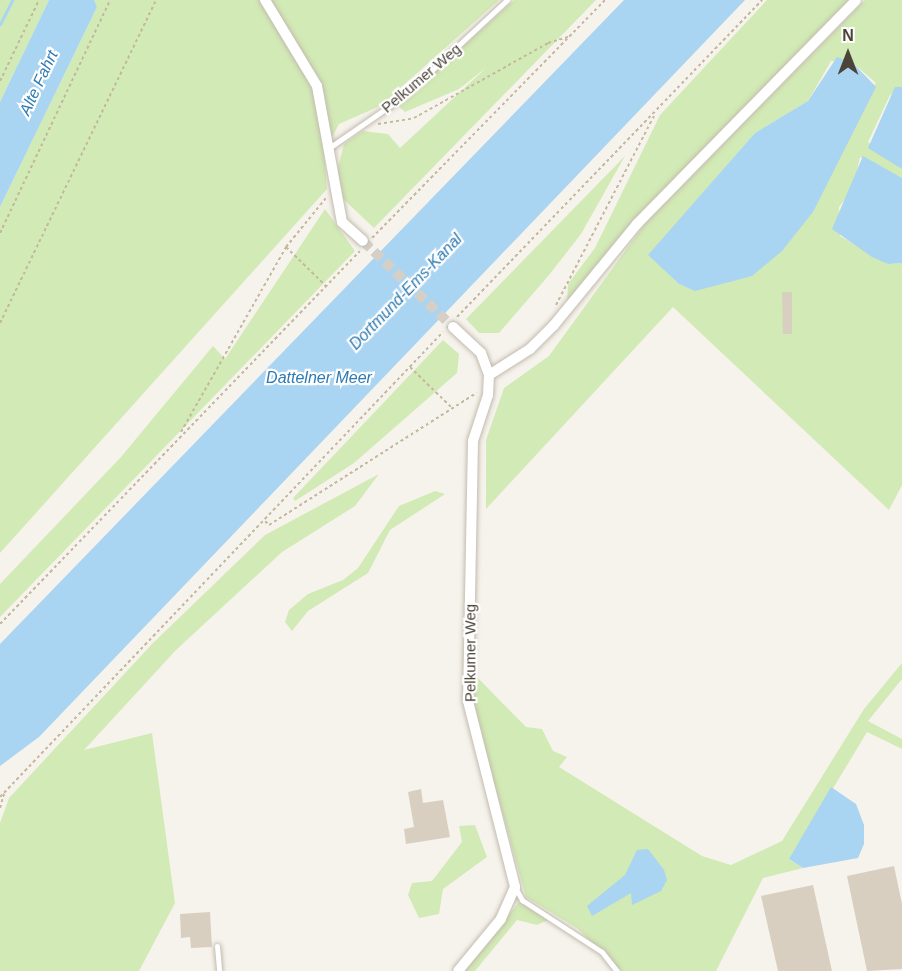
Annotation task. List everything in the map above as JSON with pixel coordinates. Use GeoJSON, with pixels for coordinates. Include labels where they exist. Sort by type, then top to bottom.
{"type":"FeatureCollection","features":[{"type":"Feature","properties":{"kind":"street"},"geometry":{"type":"LineString","coordinates":[[265,0],[317,86],[328,148],[332,190],[342,222],[363,241]]}},
{"type":"Feature","properties":{"kind":"street"},"geometry":{"type":"LineString","coordinates":[[451,325],[481,353],[489,375],[530,349],[554,326],[637,224],[856,0]]}},
{"type":"Feature","properties":{"kind":"street","name":"Pelkumer Weg"},"geometry":{"type":"LineString","coordinates":[[489,375],[488,395],[473,441],[468,701],[515,887]]}},
{"type":"Feature","properties":{"kind":"street"},"geometry":{"type":"LineString","coordinates":[[458,971],[501,919],[515,887]]}},
{"type":"Feature","properties":{"kind":"lane","name":"Pelkumer Weg"},"geometry":{"type":"LineString","coordinates":[[328,148],[404,96],[507,0]]}},
{"type":"Feature","properties":{"kind":"lane"},"geometry":{"type":"LineString","coordinates":[[515,887],[522,900],[581,935],[617,971]]}},
{"type":"Feature","properties":{"kind":"lane"},"geometry":{"type":"LineString","coordinates":[[217,946],[219,971]]}},
{"type":"Feature","properties":{"kind":"path"},"geometry":{"type":"LineString","coordinates":[[0,81],[39,0]]}},
{"type":"Feature","properties":{"kind":"path"},"geometry":{"type":"LineString","coordinates":[[0,233],[110,0]]}},
{"type":"Feature","properties":{"kind":"path"},"geometry":{"type":"LineString","coordinates":[[0,323],[156,0]]}},
{"type":"Feature","properties":{"kind":"path"},"geometry":{"type":"LineString","coordinates":[[0,624],[180,435],[605,0]]}},
{"type":"Feature","properties":{"kind":"path"},"geometry":{"type":"LineString","coordinates":[[0,796],[410,367],[656,114],[762,0]]}},
{"type":"Feature","properties":{"kind":"path"},"geometry":{"type":"LineString","coordinates":[[358,128],[414,118],[548,43],[569,37]]}},
{"type":"Feature","properties":{"kind":"path"},"geometry":{"type":"LineString","coordinates":[[554,326],[557,295],[656,114]]}},
{"type":"Feature","properties":{"kind":"path"},"geometry":{"type":"LineString","coordinates":[[180,435],[286,247],[332,190]]}},
{"type":"Feature","properties":{"kind":"path"},"geometry":{"type":"LineString","coordinates":[[286,247],[326,286]]}},
{"type":"Feature","properties":{"kind":"path"},"geometry":{"type":"LineString","coordinates":[[410,367],[453,409]]}},
{"type":"Feature","properties":{"kind":"path"},"geometry":{"type":"LineString","coordinates":[[265,521],[269,525],[475,395],[489,375]]}},
{"type":"Feature","properties":{"kind":"path"},"geometry":{"type":"LineString","coordinates":[[0,808],[4,792]]}},
{"type":"Feature","properties":{"kind":"green space"},"geometry":{"type":"Polygon","coordinates":[[[0,0],[49,0],[0,102],[0,0]]]}},
{"type":"Feature","properties":{"kind":"green space"},"geometry":{"type":"Polygon","coordinates":[[[94,0],[499,0],[380,106],[339,124],[324,152],[327,189],[0,553],[0,207],[97,7],[94,0]]]}},
{"type":"Feature","properties":{"kind":"green space"},"geometry":{"type":"Polygon","coordinates":[[[514,0],[596,0],[374,228],[340,196],[338,168],[344,144],[363,131],[388,134],[400,148],[487,67],[459,89],[405,112],[398,106],[514,0]]]}},
{"type":"Feature","properties":{"kind":"green space"},"geometry":{"type":"Polygon","coordinates":[[[767,0],[850,0],[636,221],[567,303],[568,284],[595,248],[660,115],[767,0]]]}},
{"type":"Feature","properties":{"kind":"green space"},"geometry":{"type":"Polygon","coordinates":[[[865,0],[902,0],[902,87],[890,95],[868,142],[902,169],[902,178],[860,157],[853,189],[839,207],[840,236],[888,264],[902,263],[902,485],[889,510],[673,307],[486,509],[486,440],[504,388],[549,356],[644,225],[865,0]],[[831,61],[808,101],[755,133],[649,255],[679,284],[696,291],[876,83],[853,63],[831,61]]]}},
{"type":"Feature","properties":{"kind":"green space"},"geometry":{"type":"Polygon","coordinates":[[[625,156],[581,234],[549,275],[499,333],[479,333],[466,319],[625,156]]]}},
{"type":"Feature","properties":{"kind":"green space"},"geometry":{"type":"Polygon","coordinates":[[[325,209],[355,251],[0,617],[0,584],[121,457],[213,346],[225,359],[325,209]]]}},
{"type":"Feature","properties":{"kind":"green space"},"geometry":{"type":"Polygon","coordinates":[[[443,340],[459,354],[457,373],[354,463],[295,501],[293,498],[443,340]]]}},
{"type":"Feature","properties":{"kind":"green space"},"geometry":{"type":"Polygon","coordinates":[[[379,474],[355,506],[282,552],[176,650],[84,750],[152,733],[175,903],[139,971],[0,971],[0,823],[9,798],[153,643],[265,535],[379,474]]]}},
{"type":"Feature","properties":{"kind":"green space"},"geometry":{"type":"Polygon","coordinates":[[[435,491],[445,494],[390,530],[368,573],[308,611],[292,631],[285,622],[289,610],[308,594],[343,580],[358,568],[399,506],[435,491]]]}},
{"type":"Feature","properties":{"kind":"green space"},"geometry":{"type":"Polygon","coordinates":[[[902,663],[902,679],[868,721],[902,739],[902,749],[867,732],[790,860],[803,868],[763,878],[716,971],[621,971],[578,929],[526,897],[472,704],[477,677],[526,727],[542,729],[553,751],[567,757],[559,767],[702,856],[731,865],[782,841],[864,709],[902,663]]]}},
{"type":"Feature","properties":{"kind":"green space"},"geometry":{"type":"Polygon","coordinates":[[[475,825],[487,857],[443,889],[439,914],[419,918],[408,895],[412,883],[432,881],[462,842],[459,826],[475,825]]]}},
{"type":"Feature","properties":{"kind":"green space"},"geometry":{"type":"Polygon","coordinates":[[[519,902],[548,920],[537,925],[517,920],[475,971],[464,971],[519,902]]]}},
{"type":"Feature","properties":{"kind":"water","name":"Alte Fahrt"},"geometry":{"type":"Polygon","coordinates":[[[49,0],[94,0],[97,7],[0,207],[0,102],[49,0]]]}},
{"type":"Feature","properties":{"kind":"water","name":"Dattelner Meer"},"geometry":{"type":"Polygon","coordinates":[[[624,0],[745,0],[39,737],[0,766],[0,644],[624,0]]]}},
{"type":"Feature","properties":{"kind":"water"},"geometry":{"type":"Polygon","coordinates":[[[837,57],[853,63],[876,87],[813,212],[782,251],[752,276],[695,291],[679,284],[648,255],[755,133],[808,101],[837,57]]]}},
{"type":"Feature","properties":{"kind":"water"},"geometry":{"type":"Polygon","coordinates":[[[895,87],[902,87],[902,169],[868,148],[895,87]]]}},
{"type":"Feature","properties":{"kind":"water"},"geometry":{"type":"Polygon","coordinates":[[[863,156],[902,178],[902,263],[888,264],[872,257],[832,229],[863,156]]]}},
{"type":"Feature","properties":{"kind":"water"},"geometry":{"type":"Polygon","coordinates":[[[831,787],[856,804],[864,825],[864,844],[858,858],[803,868],[789,859],[831,787]]]}},
{"type":"Feature","properties":{"kind":"water"},"geometry":{"type":"Polygon","coordinates":[[[648,849],[664,870],[667,880],[661,891],[632,905],[631,893],[592,916],[587,906],[625,875],[637,850],[648,849]]]}},
{"type":"Feature","properties":{"kind":"building"},"geometry":{"type":"Polygon","coordinates":[[[782,292],[792,292],[792,334],[783,334],[782,292]]]}},
{"type":"Feature","properties":{"kind":"building"},"geometry":{"type":"Polygon","coordinates":[[[421,789],[423,803],[443,800],[450,837],[406,844],[404,829],[414,827],[408,792],[421,789]]]}},
{"type":"Feature","properties":{"kind":"building"},"geometry":{"type":"Polygon","coordinates":[[[894,866],[902,904],[902,969],[867,971],[847,876],[894,866]]]}},
{"type":"Feature","properties":{"kind":"building"},"geometry":{"type":"Polygon","coordinates":[[[813,885],[832,971],[778,971],[761,896],[813,885]]]}},
{"type":"Feature","properties":{"kind":"building"},"geometry":{"type":"Polygon","coordinates":[[[210,912],[212,947],[191,948],[190,937],[181,938],[180,914],[210,912]]]}},
{"type":"Feature","properties":{"kind":"waterway"},"geometry":{"type":"LineString","coordinates":[[0,24],[12,0]]}},
{"type":"Feature","properties":{"kind":"tunnel"},"geometry":{"type":"LineString","coordinates":[[363,241],[453,327]]}},
{"type":"Feature","properties":{"kind":"water label","name":"Dortmund-Ems-Kanal"},"geometry":{"type":"Point","coordinates":[406,292]}}]}
